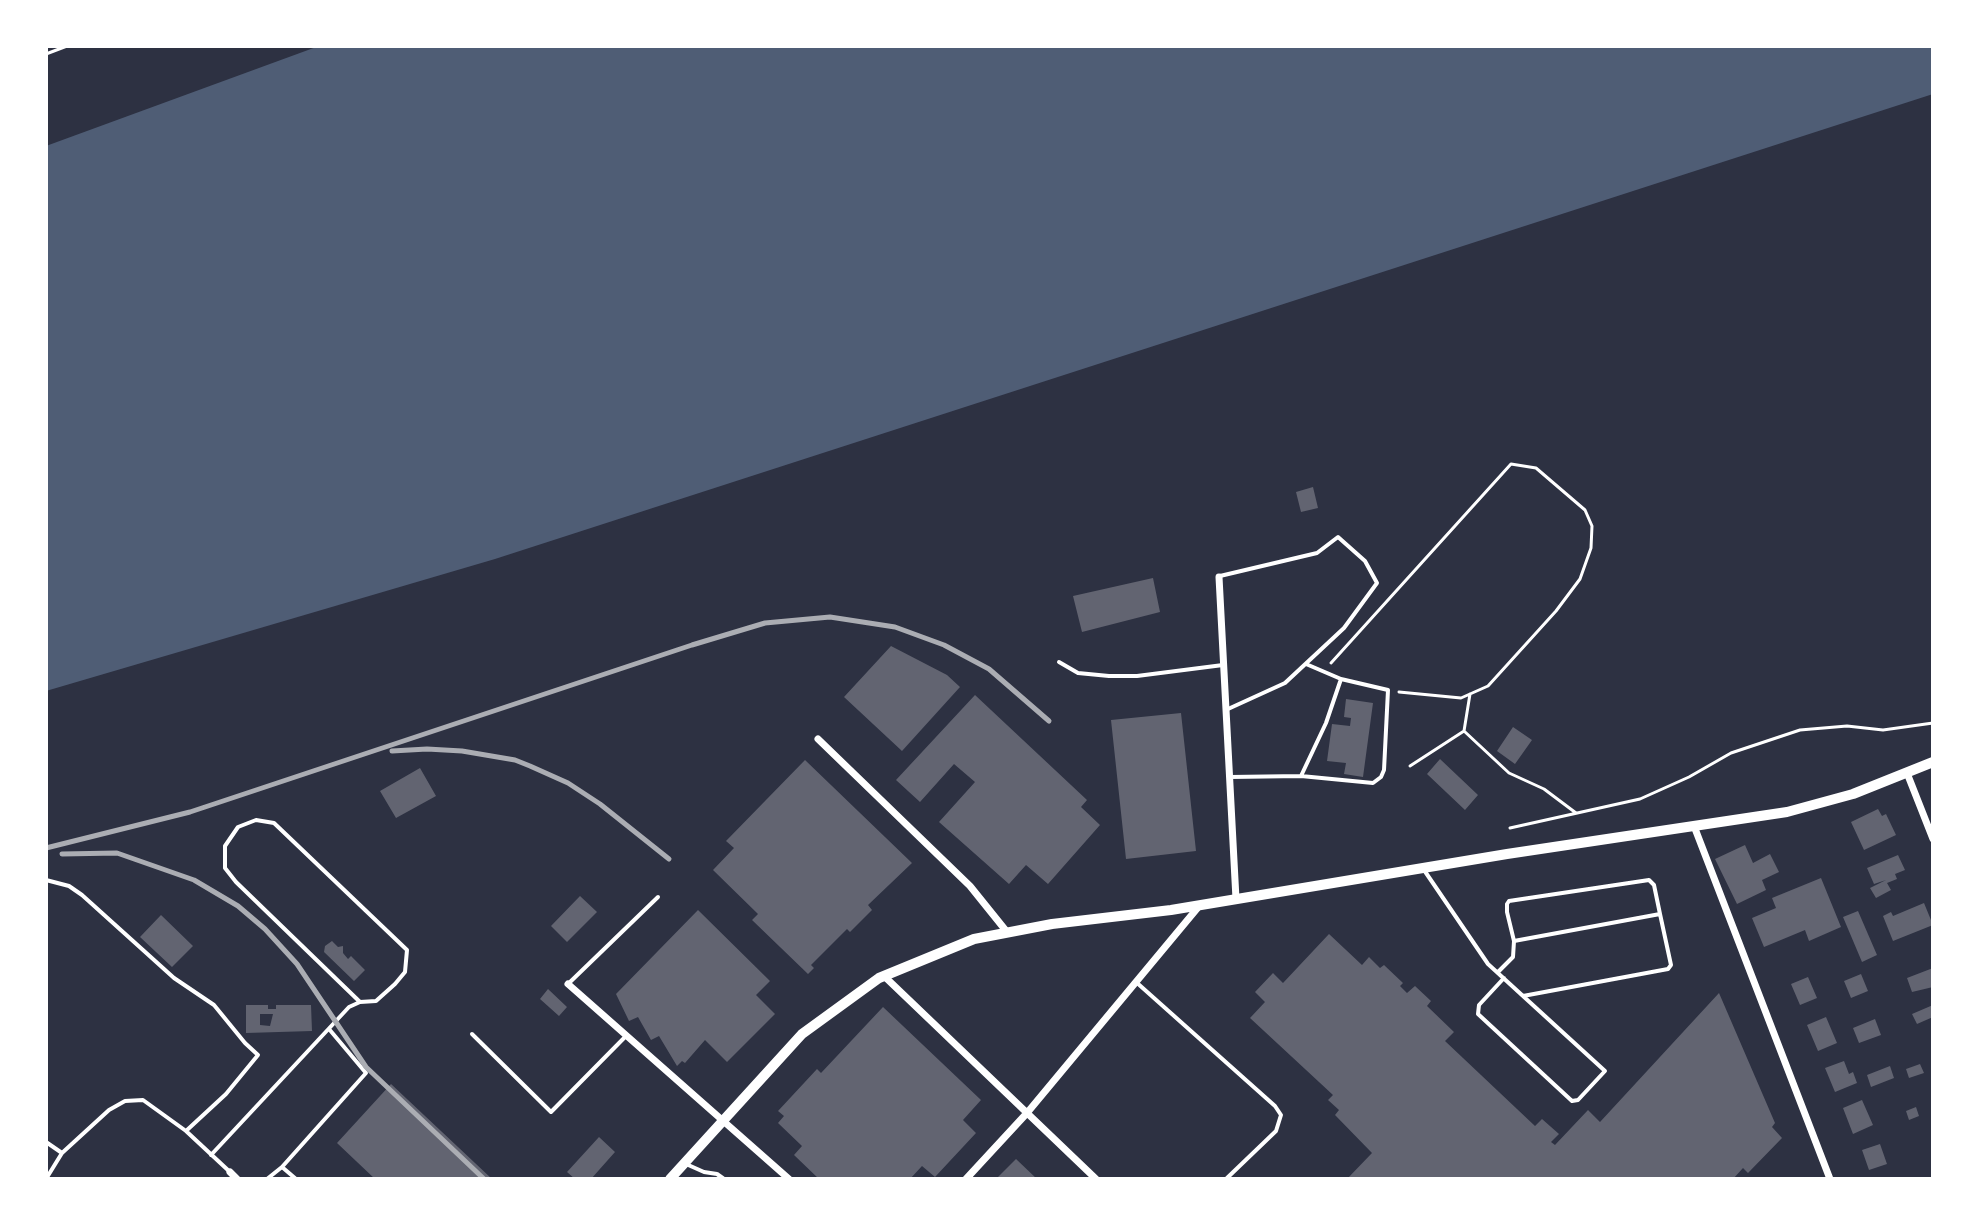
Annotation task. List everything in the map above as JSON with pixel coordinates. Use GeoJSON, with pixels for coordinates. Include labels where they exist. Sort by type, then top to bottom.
{"type":"FeatureCollection","features":[{"type":"Feature","properties":{"kind":"main road"},"geometry":{"type":"LineString","coordinates":[[670,1179],[802,1034],[884,976],[974,939],[1787,812],[1853,794],[1933,762]]}},
{"type":"Feature","properties":{"kind":"street"},"geometry":{"type":"LineString","coordinates":[[1219,577],[1236,899]]}},
{"type":"Feature","properties":{"kind":"street"},"geometry":{"type":"LineString","coordinates":[[818,739],[970,886],[1007,932]]}},
{"type":"Feature","properties":{"kind":"street"},"geometry":{"type":"LineString","coordinates":[[1907,773],[1933,839]]}},
{"type":"Feature","properties":{"kind":"street"},"geometry":{"type":"LineString","coordinates":[[1694,826],[1829,1178]]}},
{"type":"Feature","properties":{"kind":"street"},"geometry":{"type":"LineString","coordinates":[[966,1179],[1027,1113],[1200,905]]}},
{"type":"Feature","properties":{"kind":"street"},"geometry":{"type":"LineString","coordinates":[[884,976],[1096,1179]]}},
{"type":"Feature","properties":{"kind":"street"},"geometry":{"type":"LineString","coordinates":[[568,984],[725,1120],[786,1178]]}},
{"type":"Feature","properties":{"kind":"street"},"geometry":{"type":"LineString","coordinates":[[230,1172],[237,1179]]}},
{"type":"Feature","properties":{"kind":"lane"},"geometry":{"type":"LineString","coordinates":[[1219,577],[1317,553],[1338,537],[1365,561],[1377,583],[1344,628],[1285,683],[1226,710]]}},
{"type":"Feature","properties":{"kind":"lane"},"geometry":{"type":"LineString","coordinates":[[1059,662],[1078,673],[1109,676],[1137,676],[1223,665]]}},
{"type":"Feature","properties":{"kind":"lane"},"geometry":{"type":"LineString","coordinates":[[1230,777],[1301,776],[1373,783],[1381,777],[1388,690],[1341,679],[1306,664]]}},
{"type":"Feature","properties":{"kind":"lane"},"geometry":{"type":"LineString","coordinates":[[1301,776],[1326,723],[1341,679]]}},
{"type":"Feature","properties":{"kind":"lane"},"geometry":{"type":"LineString","coordinates":[[211,1155],[349,1007],[360,1002],[376,1001],[395,984],[405,972],[407,950],[274,823],[256,820],[238,827],[225,846],[225,868],[360,1002]]}},
{"type":"Feature","properties":{"kind":"lane"},"geometry":{"type":"LineString","coordinates":[[1422,868],[1488,964],[1504,978],[1605,1071],[1578,1100],[1572,1101],[1478,1014],[1479,1005],[1504,978]]}},
{"type":"Feature","properties":{"kind":"lane"},"geometry":{"type":"LineString","coordinates":[[46,880],[69,886],[82,895],[174,978],[214,1005],[258,1055],[226,1094],[186,1131]]}},
{"type":"Feature","properties":{"kind":"lane"},"geometry":{"type":"LineString","coordinates":[[1497,972],[1513,957],[1514,941],[1507,912],[1509,901],[1652,880],[1671,965],[1668,969],[1523,996]]}},
{"type":"Feature","properties":{"kind":"lane"},"geometry":{"type":"LineString","coordinates":[[568,984],[658,897]]}},
{"type":"Feature","properties":{"kind":"lane"},"geometry":{"type":"LineString","coordinates":[[1514,941],[1660,914]]}},
{"type":"Feature","properties":{"kind":"lane"},"geometry":{"type":"LineString","coordinates":[[1136,982],[1275,1106],[1281,1115],[1276,1131],[1226,1179]]}},
{"type":"Feature","properties":{"kind":"lane"},"geometry":{"type":"LineString","coordinates":[[267,1179],[282,1167],[366,1073],[329,1029]]}},
{"type":"Feature","properties":{"kind":"lane"},"geometry":{"type":"LineString","coordinates":[[472,1034],[551,1112],[627,1035]]}},
{"type":"Feature","properties":{"kind":"lane"},"geometry":{"type":"LineString","coordinates":[[46,1179],[62,1153],[109,1110],[125,1101],[143,1100],[186,1131],[230,1172]]}},
{"type":"Feature","properties":{"kind":"lane"},"geometry":{"type":"LineString","coordinates":[[46,1142],[62,1153]]}},
{"type":"Feature","properties":{"kind":"lane"},"geometry":{"type":"LineString","coordinates":[[685,1163],[724,1179]]}},
{"type":"Feature","properties":{"kind":"lane"},"geometry":{"type":"LineString","coordinates":[[282,1167],[296,1179]]}},
{"type":"Feature","properties":{"kind":"path"},"geometry":{"type":"LineString","coordinates":[[46,54],[67,46]]}},
{"type":"Feature","properties":{"kind":"path"},"geometry":{"type":"LineString","coordinates":[[1323,671],[1511,464],[1536,468],[1585,510],[1592,526],[1591,548],[1580,579],[1556,611],[1488,686],[1461,698],[1388,690]]}},
{"type":"Feature","properties":{"kind":"path"},"geometry":{"type":"LineString","coordinates":[[1410,766],[1464,731],[1470,694]]}},
{"type":"Feature","properties":{"kind":"path"},"geometry":{"type":"LineString","coordinates":[[1510,828],[1640,799],[1689,777],[1731,753],[1800,730],[1847,726],[1883,730],[1933,723]]}},
{"type":"Feature","properties":{"kind":"path"},"geometry":{"type":"LineString","coordinates":[[1464,731],[1509,773],[1544,789],[1578,814]]}},
{"type":"Feature","properties":{"kind":"water"},"geometry":{"type":"Polygon","coordinates":[[[319,46],[1933,46],[1933,94],[495,559],[46,691],[46,146],[319,46]]]}},
{"type":"Feature","properties":{"kind":"building"},"geometry":{"type":"Polygon","coordinates":[[[1313,487],[1318,508],[1301,512],[1296,492],[1313,487]]]}},
{"type":"Feature","properties":{"kind":"building"},"geometry":{"type":"Polygon","coordinates":[[[1153,578],[1160,612],[1082,632],[1073,596],[1153,578]]]}},
{"type":"Feature","properties":{"kind":"building"},"geometry":{"type":"Polygon","coordinates":[[[891,646],[947,675],[960,687],[902,751],[844,697],[891,646]]]}},
{"type":"Feature","properties":{"kind":"building"},"geometry":{"type":"Polygon","coordinates":[[[975,695],[1087,800],[1081,807],[1100,825],[1048,884],[1026,865],[1009,884],[939,822],[975,782],[954,764],[920,802],[896,780],[975,695]]]}},
{"type":"Feature","properties":{"kind":"building"},"geometry":{"type":"Polygon","coordinates":[[[1346,699],[1373,703],[1363,777],[1344,774],[1346,763],[1327,761],[1332,724],[1350,726],[1351,718],[1344,717],[1346,699]]]}},
{"type":"Feature","properties":{"kind":"building"},"geometry":{"type":"Polygon","coordinates":[[[1181,713],[1196,851],[1126,859],[1111,720],[1181,713]]]}},
{"type":"Feature","properties":{"kind":"building"},"geometry":{"type":"Polygon","coordinates":[[[1513,727],[1532,740],[1515,764],[1497,751],[1513,727]]]}},
{"type":"Feature","properties":{"kind":"building"},"geometry":{"type":"Polygon","coordinates":[[[1440,759],[1478,795],[1465,810],[1427,774],[1440,759]]]}},
{"type":"Feature","properties":{"kind":"building"},"geometry":{"type":"Polygon","coordinates":[[[805,760],[912,863],[868,905],[872,910],[850,932],[847,929],[811,965],[814,968],[808,974],[752,920],[758,914],[713,870],[734,848],[726,841],[805,760]]]}},
{"type":"Feature","properties":{"kind":"building"},"geometry":{"type":"Polygon","coordinates":[[[420,768],[436,796],[396,818],[380,791],[420,768]]]}},
{"type":"Feature","properties":{"kind":"building"},"geometry":{"type":"Polygon","coordinates":[[[1878,809],[1882,816],[1886,814],[1896,835],[1864,850],[1851,822],[1878,809]]]}},
{"type":"Feature","properties":{"kind":"building"},"geometry":{"type":"Polygon","coordinates":[[[1745,845],[1753,863],[1770,854],[1779,872],[1762,880],[1766,890],[1737,904],[1715,859],[1745,845]]]}},
{"type":"Feature","properties":{"kind":"building"},"geometry":{"type":"Polygon","coordinates":[[[1898,855],[1905,870],[1895,874],[1897,879],[1887,883],[1891,890],[1876,898],[1870,888],[1886,880],[1874,884],[1867,868],[1898,855]]]}},
{"type":"Feature","properties":{"kind":"building"},"geometry":{"type":"Polygon","coordinates":[[[1821,878],[1841,927],[1809,941],[1805,930],[1764,947],[1752,918],[1776,908],[1772,898],[1821,878]]]}},
{"type":"Feature","properties":{"kind":"building"},"geometry":{"type":"Polygon","coordinates":[[[580,896],[597,912],[567,942],[551,926],[580,896]]]}},
{"type":"Feature","properties":{"kind":"building"},"geometry":{"type":"Polygon","coordinates":[[[1924,903],[1933,925],[1893,941],[1883,916],[1891,912],[1893,916],[1924,903]]]}},
{"type":"Feature","properties":{"kind":"building"},"geometry":{"type":"Polygon","coordinates":[[[698,910],[770,981],[756,995],[775,1014],[727,1062],[705,1040],[685,1063],[682,1061],[677,1066],[659,1036],[651,1040],[638,1017],[629,1021],[616,994],[698,910]]]}},
{"type":"Feature","properties":{"kind":"building"},"geometry":{"type":"Polygon","coordinates":[[[1858,911],[1877,955],[1862,962],[1843,917],[1858,911]]]}},
{"type":"Feature","properties":{"kind":"building"},"geometry":{"type":"Polygon","coordinates":[[[161,915],[193,946],[172,967],[140,937],[161,915]]]}},
{"type":"Feature","properties":{"kind":"building"},"geometry":{"type":"Polygon","coordinates":[[[1329,934],[1362,965],[1369,957],[1380,968],[1384,965],[1403,983],[1400,986],[1407,993],[1415,986],[1431,1001],[1427,1006],[1454,1032],[1445,1041],[1535,1126],[1542,1119],[1559,1134],[1551,1142],[1555,1145],[1588,1110],[1600,1122],[1719,993],[1775,1123],[1772,1127],[1782,1138],[1748,1173],[1743,1168],[1733,1179],[1347,1179],[1372,1153],[1335,1115],[1339,1110],[1328,1100],[1333,1095],[1250,1018],[1265,1002],[1255,992],[1273,973],[1283,983],[1329,934]]]}},
{"type":"Feature","properties":{"kind":"building"},"geometry":{"type":"Polygon","coordinates":[[[332,941],[338,947],[343,946],[343,953],[348,959],[351,956],[365,970],[354,981],[324,952],[325,946],[332,941]]]}},
{"type":"Feature","properties":{"kind":"building"},"geometry":{"type":"Polygon","coordinates":[[[1933,968],[1933,987],[1912,992],[1907,978],[1933,968]]]}},
{"type":"Feature","properties":{"kind":"building"},"geometry":{"type":"Polygon","coordinates":[[[1861,974],[1868,991],[1851,998],[1844,981],[1861,974]]]}},
{"type":"Feature","properties":{"kind":"building"},"geometry":{"type":"Polygon","coordinates":[[[1808,977],[1817,998],[1800,1005],[1791,984],[1808,977]]]}},
{"type":"Feature","properties":{"kind":"building"},"geometry":{"type":"Polygon","coordinates":[[[548,989],[567,1007],[559,1016],[540,999],[548,989]]]}},
{"type":"Feature","properties":{"kind":"building"},"geometry":{"type":"Polygon","coordinates":[[[246,1005],[268,1005],[268,1009],[276,1009],[276,1005],[311,1005],[312,1031],[246,1033],[246,1005]],[[260,1014],[260,1025],[270,1026],[273,1014],[260,1014]]]}},
{"type":"Feature","properties":{"kind":"building"},"geometry":{"type":"Polygon","coordinates":[[[1933,1005],[1933,1017],[1917,1024],[1912,1014],[1933,1005]]]}},
{"type":"Feature","properties":{"kind":"building"},"geometry":{"type":"Polygon","coordinates":[[[883,1007],[981,1100],[963,1120],[976,1133],[935,1177],[922,1166],[910,1179],[819,1179],[794,1155],[802,1146],[778,1123],[784,1116],[778,1111],[817,1069],[821,1073],[883,1007]]]}},
{"type":"Feature","properties":{"kind":"building"},"geometry":{"type":"Polygon","coordinates":[[[1826,1017],[1837,1043],[1818,1051],[1807,1025],[1826,1017]]]}},
{"type":"Feature","properties":{"kind":"building"},"geometry":{"type":"Polygon","coordinates":[[[1875,1019],[1881,1035],[1859,1043],[1853,1028],[1875,1019]]]}},
{"type":"Feature","properties":{"kind":"building"},"geometry":{"type":"Polygon","coordinates":[[[1844,1061],[1857,1083],[1835,1092],[1825,1068],[1844,1061]]]}},
{"type":"Feature","properties":{"kind":"building"},"geometry":{"type":"Polygon","coordinates":[[[1920,1064],[1924,1073],[1909,1078],[1906,1069],[1920,1064]]]}},
{"type":"Feature","properties":{"kind":"building"},"geometry":{"type":"Polygon","coordinates":[[[1890,1066],[1894,1078],[1871,1087],[1867,1075],[1890,1066]]]}},
{"type":"Feature","properties":{"kind":"building"},"geometry":{"type":"Polygon","coordinates":[[[391,1084],[492,1179],[375,1179],[337,1143],[391,1084]]]}},
{"type":"Feature","properties":{"kind":"building"},"geometry":{"type":"Polygon","coordinates":[[[1862,1100],[1873,1125],[1853,1134],[1843,1108],[1862,1100]]]}},
{"type":"Feature","properties":{"kind":"building"},"geometry":{"type":"Polygon","coordinates":[[[1916,1107],[1919,1116],[1909,1120],[1906,1111],[1916,1107]]]}},
{"type":"Feature","properties":{"kind":"building"},"geometry":{"type":"Polygon","coordinates":[[[599,1137],[615,1152],[591,1179],[575,1179],[567,1172],[599,1137]]]}},
{"type":"Feature","properties":{"kind":"building"},"geometry":{"type":"Polygon","coordinates":[[[1880,1144],[1887,1164],[1869,1170],[1862,1150],[1880,1144]]]}},
{"type":"Feature","properties":{"kind":"building"},"geometry":{"type":"Polygon","coordinates":[[[1016,1159],[1037,1179],[996,1179],[1016,1159]]]}},
{"type":"Feature","properties":{"kind":"railway"},"geometry":{"type":"LineString","coordinates":[[46,848],[190,812],[765,623],[830,617],[895,627],[944,645],[989,669],[1049,721]]}},
{"type":"Feature","properties":{"kind":"railway"},"geometry":{"type":"LineString","coordinates":[[392,751],[462,751],[515,760],[568,783],[600,804],[669,859]]}},
{"type":"Feature","properties":{"kind":"railway"},"geometry":{"type":"LineString","coordinates":[[62,854],[117,853],[194,880],[238,906],[265,929],[297,964],[366,1067],[484,1179]]}}]}
